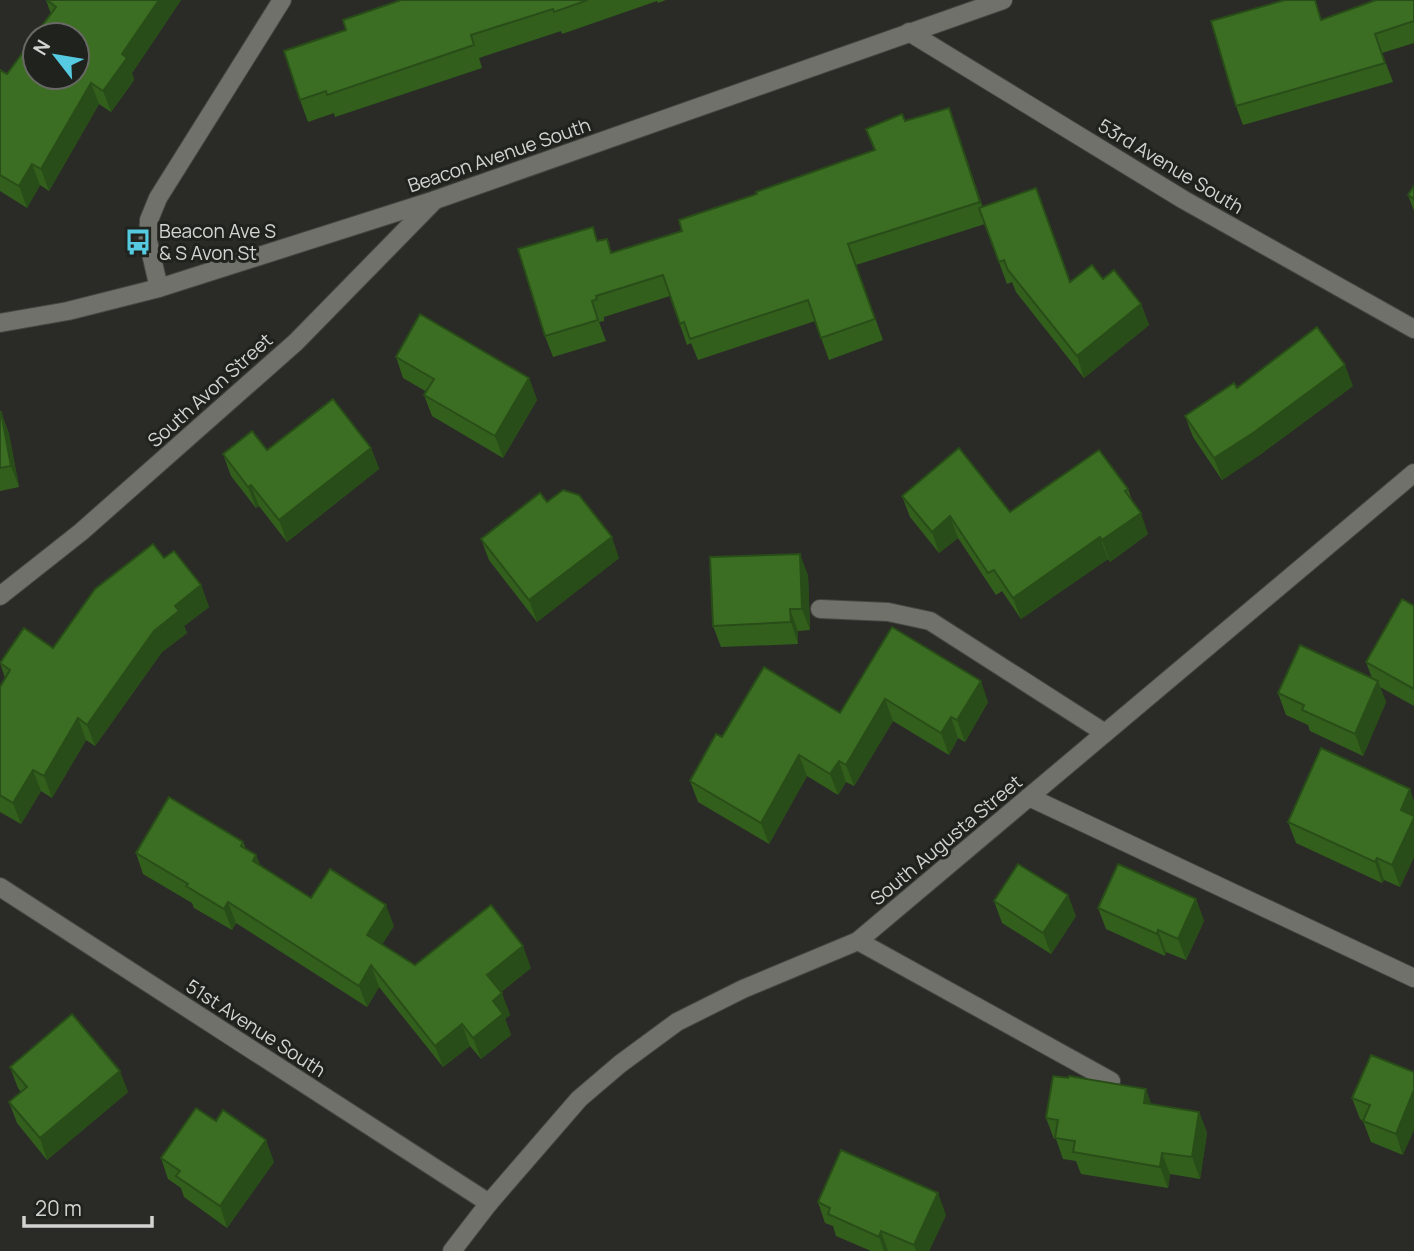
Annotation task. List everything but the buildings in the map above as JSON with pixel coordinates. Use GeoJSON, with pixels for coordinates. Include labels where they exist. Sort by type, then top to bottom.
{"type":"FeatureCollection","features":[{"type":"Feature","properties":{"kind":"street"},"geometry":{"type":"LineString","coordinates":[[159,288],[148,241],[149,220],[158,198],[282,0]]}},
{"type":"Feature","properties":{"kind":"street","name":"Beacon Avenue South"},"geometry":{"type":"LineString","coordinates":[[0,323],[68,311],[159,288],[435,200],[1003,0]]}},
{"type":"Feature","properties":{"kind":"street","name":"53rd Avenue South"},"geometry":{"type":"LineString","coordinates":[[909,32],[1184,200],[1414,330]]}},
{"type":"Feature","properties":{"kind":"street","name":"South Avon Street"},"geometry":{"type":"LineString","coordinates":[[0,596],[81,532],[296,342],[435,200]]}},
{"type":"Feature","properties":{"kind":"street","name":"South Augusta Street"},"geometry":{"type":"LineString","coordinates":[[452,1251],[489,1203],[579,1099],[620,1063],[677,1022],[743,989],[858,941],[1414,473]]}},
{"type":"Feature","properties":{"kind":"street"},"geometry":{"type":"LineString","coordinates":[[820,609],[888,611],[930,621],[1105,733]]}},
{"type":"Feature","properties":{"kind":"street"},"geometry":{"type":"LineString","coordinates":[[1029,797],[1414,978]]}},
{"type":"Feature","properties":{"kind":"street","name":"51st Avenue South"},"geometry":{"type":"LineString","coordinates":[[0,887],[489,1203]]}},
{"type":"Feature","properties":{"kind":"street"},"geometry":{"type":"LineString","coordinates":[[858,941],[1111,1081]]}},
{"type":"Feature","properties":{"kind":"place","name":"Beacon Ave S & S Avon St"},"geometry":{"type":"Point","coordinates":[138,242]}}]}
